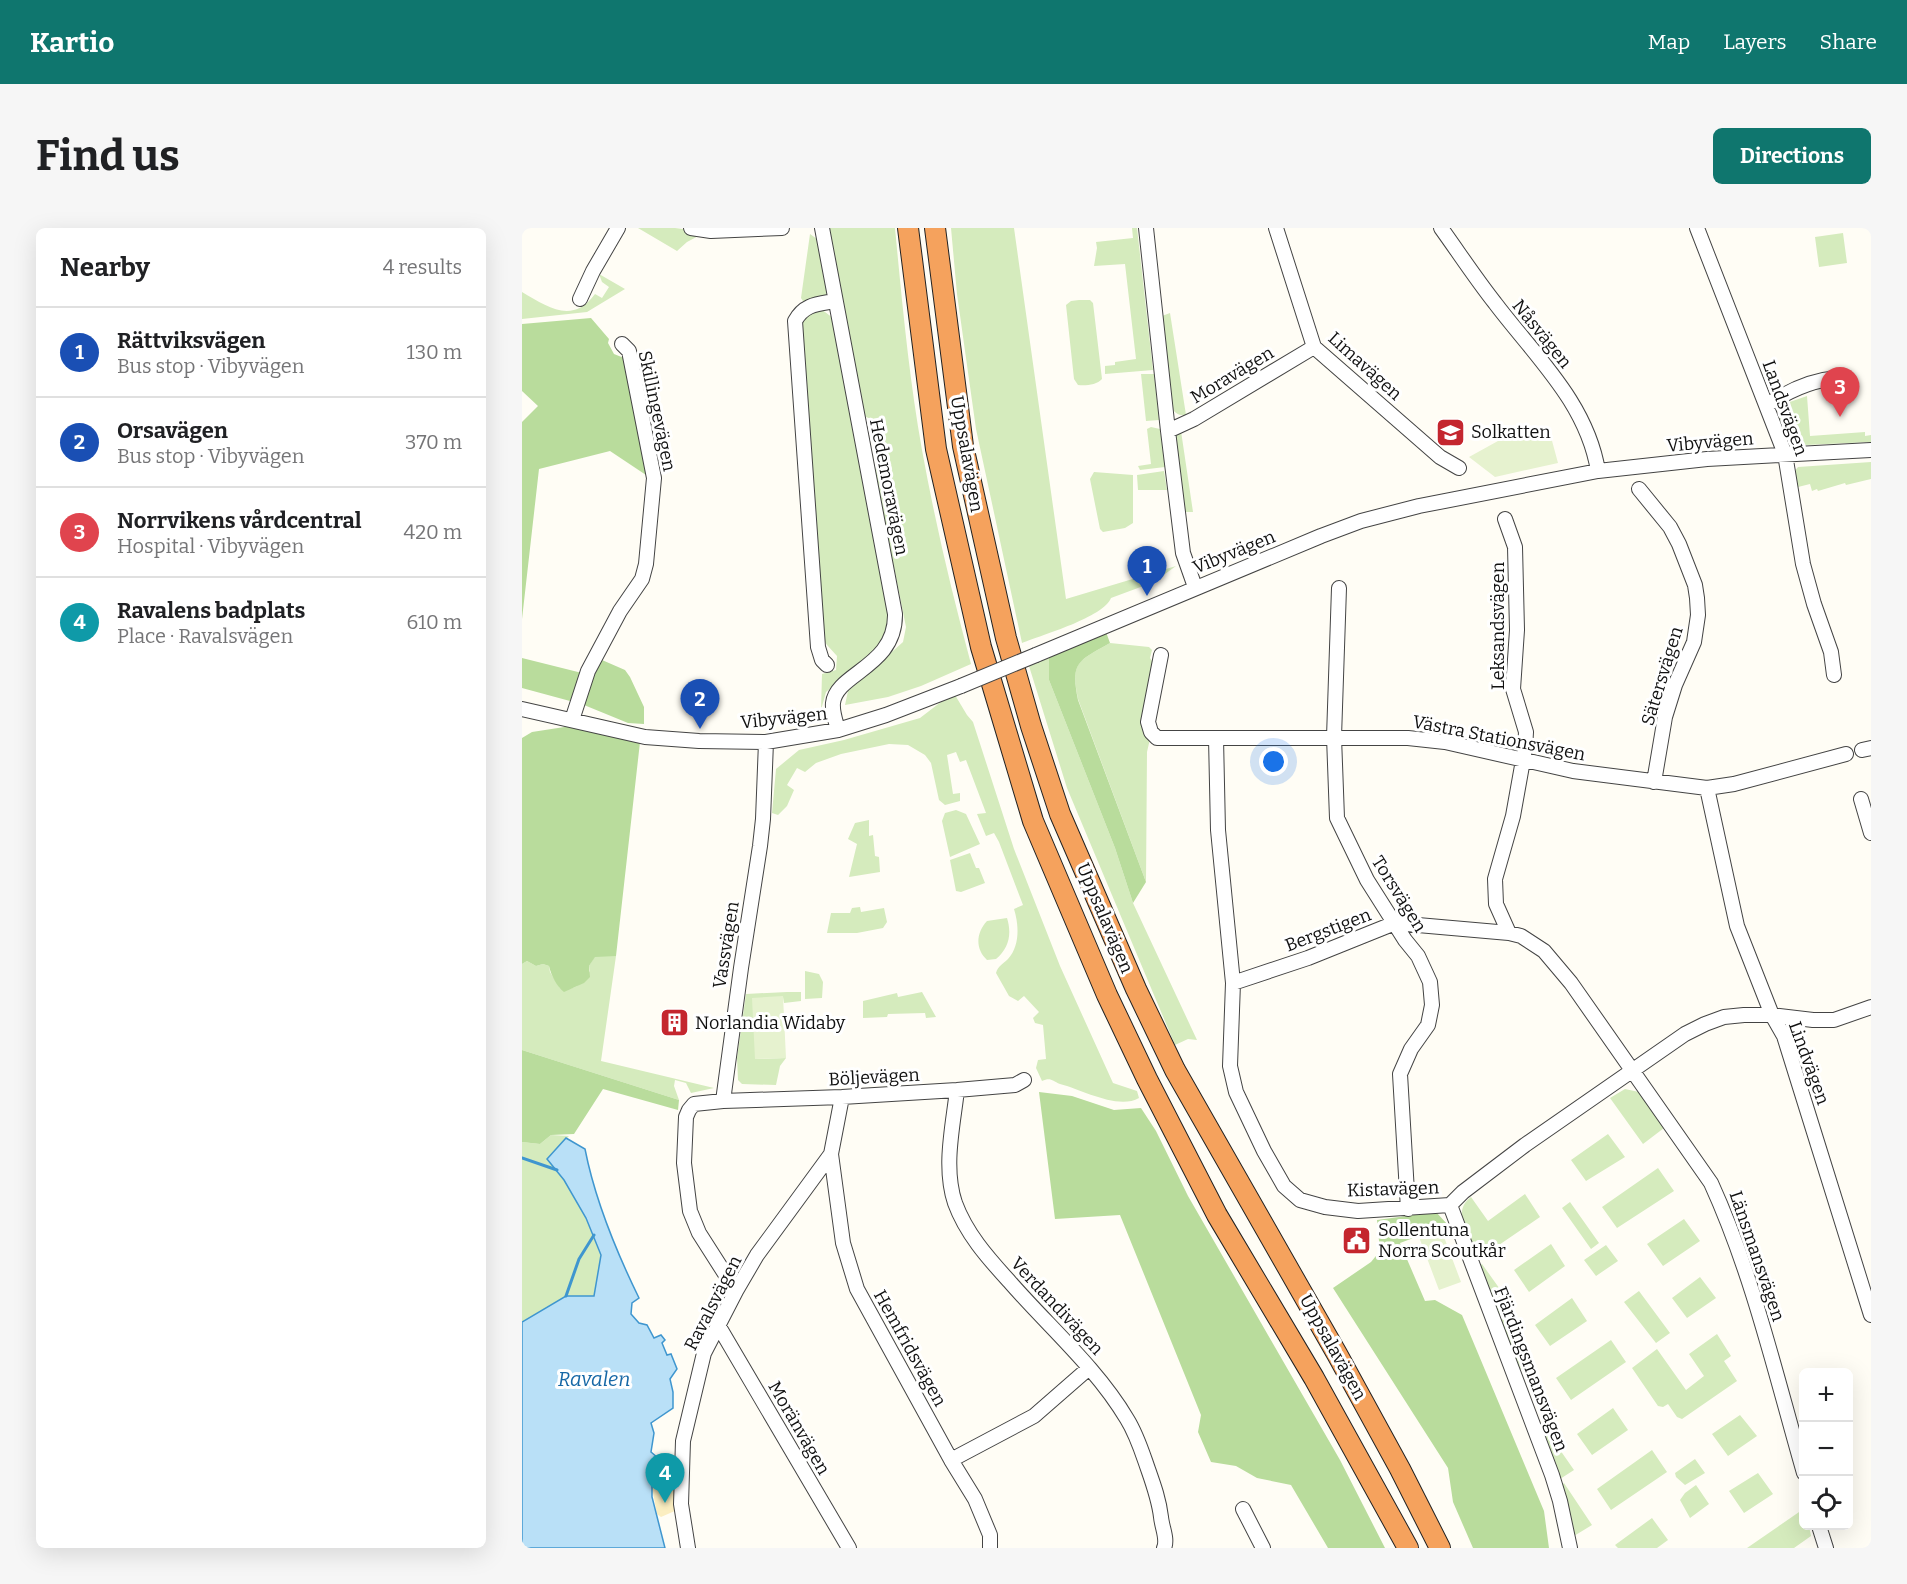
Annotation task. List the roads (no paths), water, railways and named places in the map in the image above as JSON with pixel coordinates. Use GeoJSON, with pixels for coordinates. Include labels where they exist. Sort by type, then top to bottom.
{"type":"FeatureCollection","features":[{"type":"Feature","properties":{"kind":"highway","name":"Uppsalavägen"},"geometry":{"type":"LineString","coordinates":[[908,228],[936,449],[981,647],[1033,821],[1107,995],[1217,1215],[1314,1378],[1408,1548]]}},
{"type":"Feature","properties":{"kind":"highway","name":"Uppsalavägen"},"geometry":{"type":"LineString","coordinates":[[935,228],[965,458],[1006,638],[1031,726],[1060,814],[1136,989],[1175,1070],[1337,1354],[1440,1548]]}},
{"type":"Feature","properties":{"kind":"street"},"geometry":{"type":"LineString","coordinates":[[580,298],[592,271],[618,228]]}},
{"type":"Feature","properties":{"kind":"street"},"geometry":{"type":"LineString","coordinates":[[691,228],[711,231],[782,228]]}},
{"type":"Feature","properties":{"kind":"street","name":"Hedemoravägen"},"geometry":{"type":"LineString","coordinates":[[822,228],[893,603],[895,626],[886,648],[834,697],[832,704],[838,730]]}},
{"type":"Feature","properties":{"kind":"street"},"geometry":{"type":"LineString","coordinates":[[1146,228],[1183,553],[1195,587]]}},
{"type":"Feature","properties":{"kind":"street","name":"Limavägen"},"geometry":{"type":"LineString","coordinates":[[1276,228],[1314,347],[1440,457],[1459,468]]}},
{"type":"Feature","properties":{"kind":"street","name":"Nåsvägen"},"geometry":{"type":"LineString","coordinates":[[1441,228],[1495,304],[1558,381],[1582,419],[1595,454],[1598,471]]}},
{"type":"Feature","properties":{"kind":"street","name":"Landsvägen"},"geometry":{"type":"LineString","coordinates":[[1697,228],[1785,454],[1803,564],[1831,652],[1834,675]]}},
{"type":"Feature","properties":{"kind":"street"},"geometry":{"type":"LineString","coordinates":[[827,665],[822,660],[818,647],[795,321],[799,313],[807,306],[835,301]]}},
{"type":"Feature","properties":{"kind":"street","name":"Skillingevägen"},"geometry":{"type":"LineString","coordinates":[[572,720],[588,671],[620,610],[642,579],[646,564],[654,478],[629,351],[622,344]]}},
{"type":"Feature","properties":{"kind":"street","name":"Moravägen"},"geometry":{"type":"LineString","coordinates":[[1168,431],[1194,419],[1314,347]]}},
{"type":"Feature","properties":{"kind":"street"},"geometry":{"type":"LineString","coordinates":[[1767,405],[1783,394],[1820,379],[1837,378]]}},
{"type":"Feature","properties":{"kind":"street","name":"Vibyvägen"},"geometry":{"type":"LineString","coordinates":[[522,710],[645,736],[699,741],[766,742],[838,730],[886,715],[961,686],[1195,587],[1361,521],[1419,506],[1598,471],[1707,459],[1871,450]]}},
{"type":"Feature","properties":{"kind":"street","name":"Sätersvägen"},"geometry":{"type":"LineString","coordinates":[[1639,489],[1670,527],[1679,544],[1695,585],[1698,615],[1694,642],[1675,685],[1665,717],[1654,782]]}},
{"type":"Feature","properties":{"kind":"street","name":"Leksandsvägen"},"geometry":{"type":"LineString","coordinates":[[1505,519],[1515,547],[1517,630],[1513,689],[1526,732],[1513,816],[1495,879],[1496,904],[1509,933]]}},
{"type":"Feature","properties":{"kind":"street","name":"Torsvägen"},"geometry":{"type":"LineString","coordinates":[[1339,588],[1334,737],[1337,818],[1367,880],[1425,969],[1430,982],[1432,1005],[1428,1025],[1412,1049],[1400,1074],[1408,1209]]}},
{"type":"Feature","properties":{"kind":"street","name":"Västra Stationsvägen"},"geometry":{"type":"LineString","coordinates":[[1161,655],[1148,722],[1151,732],[1157,738],[1408,738],[1436,741],[1573,771],[1707,788],[1734,784],[1846,754]]}},
{"type":"Feature","properties":{"kind":"street","name":"Kistavägen"},"geometry":{"type":"LineString","coordinates":[[1216,738],[1218,830],[1233,983],[1230,1066],[1236,1092],[1264,1151],[1284,1186],[1299,1200],[1325,1207],[1358,1211],[1450,1205],[1463,1192],[1526,1145],[1685,1034],[1705,1024],[1725,1017],[1744,1015],[1833,1020],[1871,1007]]}},
{"type":"Feature","properties":{"kind":"street","name":"Vassvägen"},"geometry":{"type":"LineString","coordinates":[[723,1101],[764,819],[766,742]]}},
{"type":"Feature","properties":{"kind":"street","name":"Lindvägen"},"geometry":{"type":"LineString","coordinates":[[1707,788],[1737,926],[1772,1015],[1784,1036],[1871,1315]]}},
{"type":"Feature","properties":{"kind":"street"},"geometry":{"type":"LineString","coordinates":[[1861,799],[1871,833]]}},
{"type":"Feature","properties":{"kind":"street","name":"Bergstigen"},"geometry":{"type":"LineString","coordinates":[[1233,983],[1308,958],[1395,923],[1509,933]]}},
{"type":"Feature","properties":{"kind":"street"},"geometry":{"type":"LineString","coordinates":[[1509,933],[1521,936],[1544,951],[1571,983],[1634,1071]]}},
{"type":"Feature","properties":{"kind":"street","name":"Länsmansvägen"},"geometry":{"type":"LineString","coordinates":[[1634,1071],[1712,1183],[1724,1209],[1766,1339],[1799,1459]]}},
{"type":"Feature","properties":{"kind":"street","name":"Böljevägen"},"geometry":{"type":"LineString","coordinates":[[723,1101],[957,1090],[1016,1085],[1024,1080]]}},
{"type":"Feature","properties":{"kind":"street","name":"Verdandivägen"},"geometry":{"type":"LineString","coordinates":[[957,1090],[949,1163],[950,1183],[955,1203],[968,1231],[1010,1283],[1089,1368],[1117,1403],[1138,1439],[1160,1501],[1166,1545]]}},
{"type":"Feature","properties":{"kind":"street","name":"Ravalsvägen"},"geometry":{"type":"LineString","coordinates":[[688,1548],[681,1504],[683,1441],[704,1353],[757,1255],[831,1154],[842,1097]]}},
{"type":"Feature","properties":{"kind":"street"},"geometry":{"type":"LineString","coordinates":[[723,1101],[694,1104],[689,1110],[684,1163],[690,1211],[699,1233],[736,1291]]}},
{"type":"Feature","properties":{"kind":"street","name":"Hemfridsvägen"},"geometry":{"type":"LineString","coordinates":[[831,1154],[843,1243],[857,1289],[951,1461],[975,1499],[990,1535],[990,1548]]}},
{"type":"Feature","properties":{"kind":"street","name":"Fjärdingsmansvägen"},"geometry":{"type":"LineString","coordinates":[[1450,1205],[1552,1475],[1570,1548]]}},
{"type":"Feature","properties":{"kind":"street","name":"Moränvägen"},"geometry":{"type":"LineString","coordinates":[[718,1325],[849,1548]]}},
{"type":"Feature","properties":{"kind":"street"},"geometry":{"type":"LineString","coordinates":[[951,1461],[1034,1416],[1089,1368]]}},
{"type":"Feature","properties":{"kind":"street"},"geometry":{"type":"LineString","coordinates":[[1243,1509],[1263,1548]]}},
{"type":"Feature","properties":{"kind":"street"},"geometry":{"type":"LineString","coordinates":[[1820,1530],[1826,1548]]}},
{"type":"Feature","properties":{"kind":"water","name":"Ravalen"},"geometry":{"type":"Polygon","coordinates":[[[566,1138],[585,1149],[594,1187],[607,1225],[639,1298],[632,1303],[631,1314],[639,1323],[647,1325],[654,1338],[661,1335],[665,1340],[662,1343],[667,1355],[671,1354],[677,1369],[670,1379],[673,1408],[651,1423],[654,1433],[651,1452],[658,1458],[652,1497],[665,1548],[522,1548],[522,1322],[566,1296],[594,1296],[601,1255],[586,1218],[564,1180],[547,1159],[566,1138]]]}},
{"type":"Feature","properties":{"kind":"waterway","name":"Ravalen"},"geometry":{"type":"LineString","coordinates":[[522,1158],[557,1170]]}},
{"type":"Feature","properties":{"kind":"waterway","name":"Ravalen"},"geometry":{"type":"LineString","coordinates":[[566,1296],[579,1259],[594,1235]]}},
{"type":"Feature","properties":{"kind":"place","name":"Norrvikens vårdcentral"},"geometry":{"type":"Point","coordinates":[1840,417]}},
{"type":"Feature","properties":{"kind":"place","name":"Solkatten"},"geometry":{"type":"Point","coordinates":[1450,432]}},
{"type":"Feature","properties":{"kind":"place","name":"Rättviksvägen"},"geometry":{"type":"Point","coordinates":[1147,596]}},
{"type":"Feature","properties":{"kind":"place","name":"Orsavägen"},"geometry":{"type":"Point","coordinates":[700,729]}},
{"type":"Feature","properties":{"kind":"place","name":"Norlandia Widaby"},"geometry":{"type":"Point","coordinates":[674,1023]}},
{"type":"Feature","properties":{"kind":"place","name":"Sollentuna Norra Scoutkår"},"geometry":{"type":"Point","coordinates":[1357,1240]}},
{"type":"Feature","properties":{"kind":"place","name":"Ravalens badplats"},"geometry":{"type":"Point","coordinates":[665,1503]}}]}
